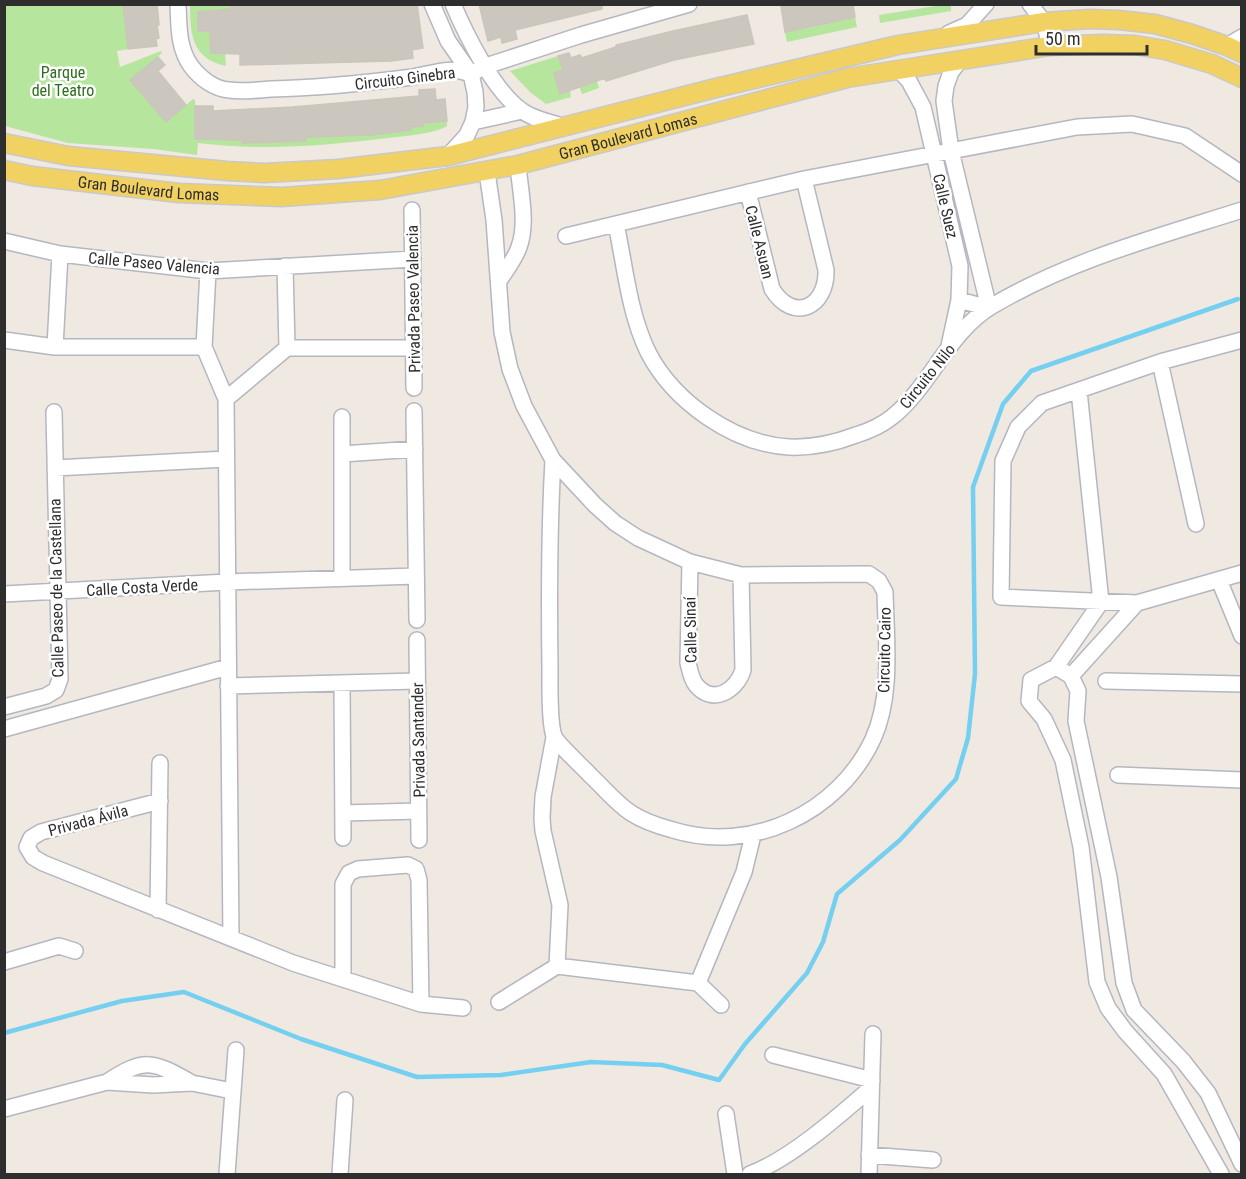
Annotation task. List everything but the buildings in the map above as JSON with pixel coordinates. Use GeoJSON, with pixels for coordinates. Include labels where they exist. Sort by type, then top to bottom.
{"type":"FeatureCollection","features":[{"type":"Feature","properties":{"kind":"main road","name":"Gran Boulevard Lomas"},"geometry":{"type":"LineString","coordinates":[[4,143],[68,156],[227,171],[265,173],[338,169],[448,156],[728,85],[940,38],[1044,22],[1090,19],[1155,24],[1237,45]]}},
{"type":"Feature","properties":{"kind":"main road","name":"Gran Boulevard Lomas"},"geometry":{"type":"LineString","coordinates":[[4,170],[32,176],[179,193],[282,197],[380,190],[518,165],[847,78],[1050,45],[1082,43],[1135,45],[1165,50],[1220,67],[1242,78]]}},
{"type":"Feature","properties":{"kind":"main road"},"geometry":{"type":"LineString","coordinates":[[600,118],[605,142]]}},
{"type":"Feature","properties":{"kind":"street","name":"Circuito Ginebra"},"geometry":{"type":"LineString","coordinates":[[178,4],[181,47],[191,66],[203,79],[228,90],[315,88],[458,69],[471,74],[486,66],[581,35],[680,6]]}},
{"type":"Feature","properties":{"kind":"street"},"geometry":{"type":"LineString","coordinates":[[432,4],[448,41],[471,74],[476,107],[467,135],[448,156]]}},
{"type":"Feature","properties":{"kind":"street"},"geometry":{"type":"LineString","coordinates":[[453,4],[460,21],[501,90],[522,111],[564,127]]}},
{"type":"Feature","properties":{"kind":"street"},"geometry":{"type":"LineString","coordinates":[[940,38],[967,25],[986,4]]}},
{"type":"Feature","properties":{"kind":"street"},"geometry":{"type":"LineString","coordinates":[[1030,4],[1044,22],[1050,45]]}},
{"type":"Feature","properties":{"kind":"street","name":"Calle Suez"},"geometry":{"type":"LineString","coordinates":[[960,60],[948,79],[944,101],[951,151],[990,308]]}},
{"type":"Feature","properties":{"kind":"street"},"geometry":{"type":"LineString","coordinates":[[1220,67],[1242,72]]}},
{"type":"Feature","properties":{"kind":"street","name":"Calle Suez"},"geometry":{"type":"LineString","coordinates":[[899,70],[917,93],[922,107],[960,266],[959,300],[948,349]]}},
{"type":"Feature","properties":{"kind":"street"},"geometry":{"type":"LineString","coordinates":[[473,122],[522,111]]}},
{"type":"Feature","properties":{"kind":"street"},"geometry":{"type":"LineString","coordinates":[[566,236],[804,179],[1077,127],[1132,124],[1185,136],[1242,174]]}},
{"type":"Feature","properties":{"kind":"street"},"geometry":{"type":"LineString","coordinates":[[499,280],[520,246],[522,219],[518,165]]}},
{"type":"Feature","properties":{"kind":"street","name":"Circuito Cairo"},"geometry":{"type":"LineString","coordinates":[[487,172],[494,220],[502,332],[510,369],[524,406],[553,460],[595,505],[615,523],[638,538],[690,562],[741,575],[869,574],[879,581],[885,592],[886,670],[882,706],[873,738],[858,766],[839,789],[818,806],[784,825],[753,835],[716,838],[684,834],[655,825],[631,813],[612,797],[554,737]]}},
{"type":"Feature","properties":{"kind":"street","name":"Calle Asuan"},"geometry":{"type":"LineString","coordinates":[[748,192],[772,289],[787,306],[796,309],[807,307],[822,294],[826,282],[826,270],[804,179]]}},
{"type":"Feature","properties":{"kind":"street","name":"Privada Paseo Valencia"},"geometry":{"type":"LineString","coordinates":[[412,210],[414,388]]}},
{"type":"Feature","properties":{"kind":"street","name":"Circuito Nilo"},"geometry":{"type":"LineString","coordinates":[[616,224],[637,322],[648,352],[664,377],[684,399],[706,417],[731,431],[788,447],[819,445],[862,433],[892,417],[926,380],[948,349],[973,322],[990,308],[1034,283],[1078,264],[1242,210]]}},
{"type":"Feature","properties":{"kind":"street","name":"Calle Paseo Valencia"},"geometry":{"type":"LineString","coordinates":[[4,242],[60,254],[208,271],[413,259]]}},
{"type":"Feature","properties":{"kind":"street"},"geometry":{"type":"LineString","coordinates":[[55,347],[60,254]]}},
{"type":"Feature","properties":{"kind":"street"},"geometry":{"type":"LineString","coordinates":[[285,266],[287,348]]}},
{"type":"Feature","properties":{"kind":"street"},"geometry":{"type":"LineString","coordinates":[[208,271],[204,347],[226,399],[231,938]]}},
{"type":"Feature","properties":{"kind":"street"},"geometry":{"type":"LineString","coordinates":[[959,300],[990,308]]}},
{"type":"Feature","properties":{"kind":"street"},"geometry":{"type":"LineString","coordinates":[[4,340],[55,347],[204,347]]}},
{"type":"Feature","properties":{"kind":"street"},"geometry":{"type":"LineString","coordinates":[[1242,340],[1160,362],[1042,403],[1018,427],[1003,461],[1002,597],[1137,603],[1242,573]]}},
{"type":"Feature","properties":{"kind":"street"},"geometry":{"type":"LineString","coordinates":[[226,399],[287,348],[414,348]]}},
{"type":"Feature","properties":{"kind":"street"},"geometry":{"type":"LineString","coordinates":[[1160,362],[1196,524]]}},
{"type":"Feature","properties":{"kind":"street"},"geometry":{"type":"LineString","coordinates":[[1056,667],[1071,676],[1078,691],[1076,721],[1109,877],[1124,984],[1134,1010],[1183,1061],[1208,1093],[1240,1161],[1219,1170],[1164,1074],[1125,1031],[1108,1008],[1097,982],[1081,847],[1063,760],[1044,719],[1029,701],[1031,680],[1056,667],[1101,602],[1079,391]]}},
{"type":"Feature","properties":{"kind":"street"},"geometry":{"type":"LineString","coordinates":[[414,411],[417,620]]}},
{"type":"Feature","properties":{"kind":"street","name":"Calle Paseo de la Castellana"},"geometry":{"type":"LineString","coordinates":[[4,707],[46,696],[56,690],[60,679],[54,412]]}},
{"type":"Feature","properties":{"kind":"street"},"geometry":{"type":"LineString","coordinates":[[342,417],[342,578]]}},
{"type":"Feature","properties":{"kind":"street"},"geometry":{"type":"LineString","coordinates":[[342,454],[415,449]]}},
{"type":"Feature","properties":{"kind":"street"},"geometry":{"type":"LineString","coordinates":[[55,468],[226,459]]}},
{"type":"Feature","properties":{"kind":"street"},"geometry":{"type":"LineString","coordinates":[[553,460],[549,636],[554,737],[543,797],[542,818],[560,904],[557,966]]}},
{"type":"Feature","properties":{"kind":"street","name":"Calle Sinaí"},"geometry":{"type":"LineString","coordinates":[[690,562],[688,663],[697,686],[714,694],[723,694],[732,689],[740,680],[743,670],[741,575]]}},
{"type":"Feature","properties":{"kind":"street","name":"Calle Costa Verde"},"geometry":{"type":"LineString","coordinates":[[4,594],[227,582],[416,576]]}},
{"type":"Feature","properties":{"kind":"street"},"geometry":{"type":"LineString","coordinates":[[1219,580],[1242,636]]}},
{"type":"Feature","properties":{"kind":"street"},"geometry":{"type":"LineString","coordinates":[[1071,676],[1137,603]]}},
{"type":"Feature","properties":{"kind":"street","name":"Privada Santander"},"geometry":{"type":"LineString","coordinates":[[417,640],[419,840]]}},
{"type":"Feature","properties":{"kind":"street"},"geometry":{"type":"LineString","coordinates":[[4,729],[228,667]]}},
{"type":"Feature","properties":{"kind":"street"},"geometry":{"type":"LineString","coordinates":[[228,686],[417,681]]}},
{"type":"Feature","properties":{"kind":"street"},"geometry":{"type":"LineString","coordinates":[[1106,681],[1242,684]]}},
{"type":"Feature","properties":{"kind":"street"},"geometry":{"type":"LineString","coordinates":[[342,683],[343,837]]}},
{"type":"Feature","properties":{"kind":"street"},"geometry":{"type":"LineString","coordinates":[[158,909],[160,763]]}},
{"type":"Feature","properties":{"kind":"street"},"geometry":{"type":"LineString","coordinates":[[1118,775],[1242,780]]}},
{"type":"Feature","properties":{"kind":"street","name":"Privada Ávila"},"geometry":{"type":"LineString","coordinates":[[160,801],[41,832],[31,838],[27,847],[33,857],[43,863],[293,963],[421,1004],[463,1008]]}},
{"type":"Feature","properties":{"kind":"street"},"geometry":{"type":"LineString","coordinates":[[343,813],[419,811]]}},
{"type":"Feature","properties":{"kind":"street"},"geometry":{"type":"LineString","coordinates":[[698,983],[744,872],[753,835]]}},
{"type":"Feature","properties":{"kind":"street"},"geometry":{"type":"LineString","coordinates":[[344,978],[343,884],[349,873],[358,869],[408,865],[416,869],[419,880],[421,1004]]}},
{"type":"Feature","properties":{"kind":"street"},"geometry":{"type":"LineString","coordinates":[[1085,879],[1109,877]]}},
{"type":"Feature","properties":{"kind":"street"},"geometry":{"type":"LineString","coordinates":[[4,962],[59,946],[75,951]]}},
{"type":"Feature","properties":{"kind":"street"},"geometry":{"type":"LineString","coordinates":[[499,1002],[557,966],[698,983],[721,1005]]}},
{"type":"Feature","properties":{"kind":"street"},"geometry":{"type":"LineString","coordinates":[[869,1174],[873,1034]]}},
{"type":"Feature","properties":{"kind":"street"},"geometry":{"type":"LineString","coordinates":[[227,1174],[236,1050]]}},
{"type":"Feature","properties":{"kind":"street"},"geometry":{"type":"LineString","coordinates":[[773,1055],[871,1084]]}},
{"type":"Feature","properties":{"kind":"street"},"geometry":{"type":"LineString","coordinates":[[4,1109],[106,1082],[129,1068],[146,1063],[169,1071],[192,1083]]}},
{"type":"Feature","properties":{"kind":"street"},"geometry":{"type":"LineString","coordinates":[[106,1082],[153,1085],[192,1083],[232,1091]]}},
{"type":"Feature","properties":{"kind":"street"},"geometry":{"type":"LineString","coordinates":[[754,1174],[796,1148],[842,1113],[871,1084]]}},
{"type":"Feature","properties":{"kind":"street"},"geometry":{"type":"LineString","coordinates":[[340,1174],[345,1100]]}},
{"type":"Feature","properties":{"kind":"street"},"geometry":{"type":"LineString","coordinates":[[726,1114],[735,1174]]}},
{"type":"Feature","properties":{"kind":"street"},"geometry":{"type":"LineString","coordinates":[[869,1155],[933,1160]]}},
{"type":"Feature","properties":{"kind":"green space","name":"Parque del Teatro"},"geometry":{"type":"Polygon","coordinates":[[[4,5],[123,5],[128,49],[117,51],[120,67],[161,51],[162,53],[130,80],[166,122],[193,99],[195,100],[196,139],[232,136],[232,140],[306,141],[306,137],[340,133],[341,136],[411,130],[411,127],[422,126],[423,123],[447,121],[447,126],[419,134],[317,145],[246,147],[198,143],[197,155],[153,149],[68,143],[5,126],[4,5]]]}},
{"type":"Feature","properties":{"kind":"green space"},"geometry":{"type":"Polygon","coordinates":[[[190,5],[231,5],[230,12],[223,12],[222,9],[198,13],[198,31],[210,31],[225,53],[226,66],[206,58],[195,44],[192,35],[190,5]]]}},
{"type":"Feature","properties":{"kind":"green space"},"geometry":{"type":"Polygon","coordinates":[[[951,5],[951,11],[880,23],[879,15],[951,5]]]}},
{"type":"Feature","properties":{"kind":"green space"},"geometry":{"type":"Polygon","coordinates":[[[855,17],[857,27],[787,42],[785,32],[795,30],[795,27],[808,24],[809,28],[816,24],[855,17]]]}},
{"type":"Feature","properties":{"kind":"green space"},"geometry":{"type":"Polygon","coordinates":[[[558,56],[563,70],[555,73],[561,94],[570,91],[571,97],[546,104],[531,93],[510,71],[558,56]]]}},
{"type":"Feature","properties":{"kind":"green space"},"geometry":{"type":"Polygon","coordinates":[[[597,81],[599,88],[582,94],[579,86],[597,81]]]}},
{"type":"Feature","properties":{"kind":"waterway"},"geometry":{"type":"LineString","coordinates":[[4,1033],[122,1001],[184,992],[301,1039],[417,1077],[501,1075],[591,1062],[662,1065],[719,1080],[745,1044],[807,973],[823,942],[837,894],[900,840],[956,779],[968,738],[975,674],[973,487],[1003,404],[1031,371],[1238,299]]}}]}
